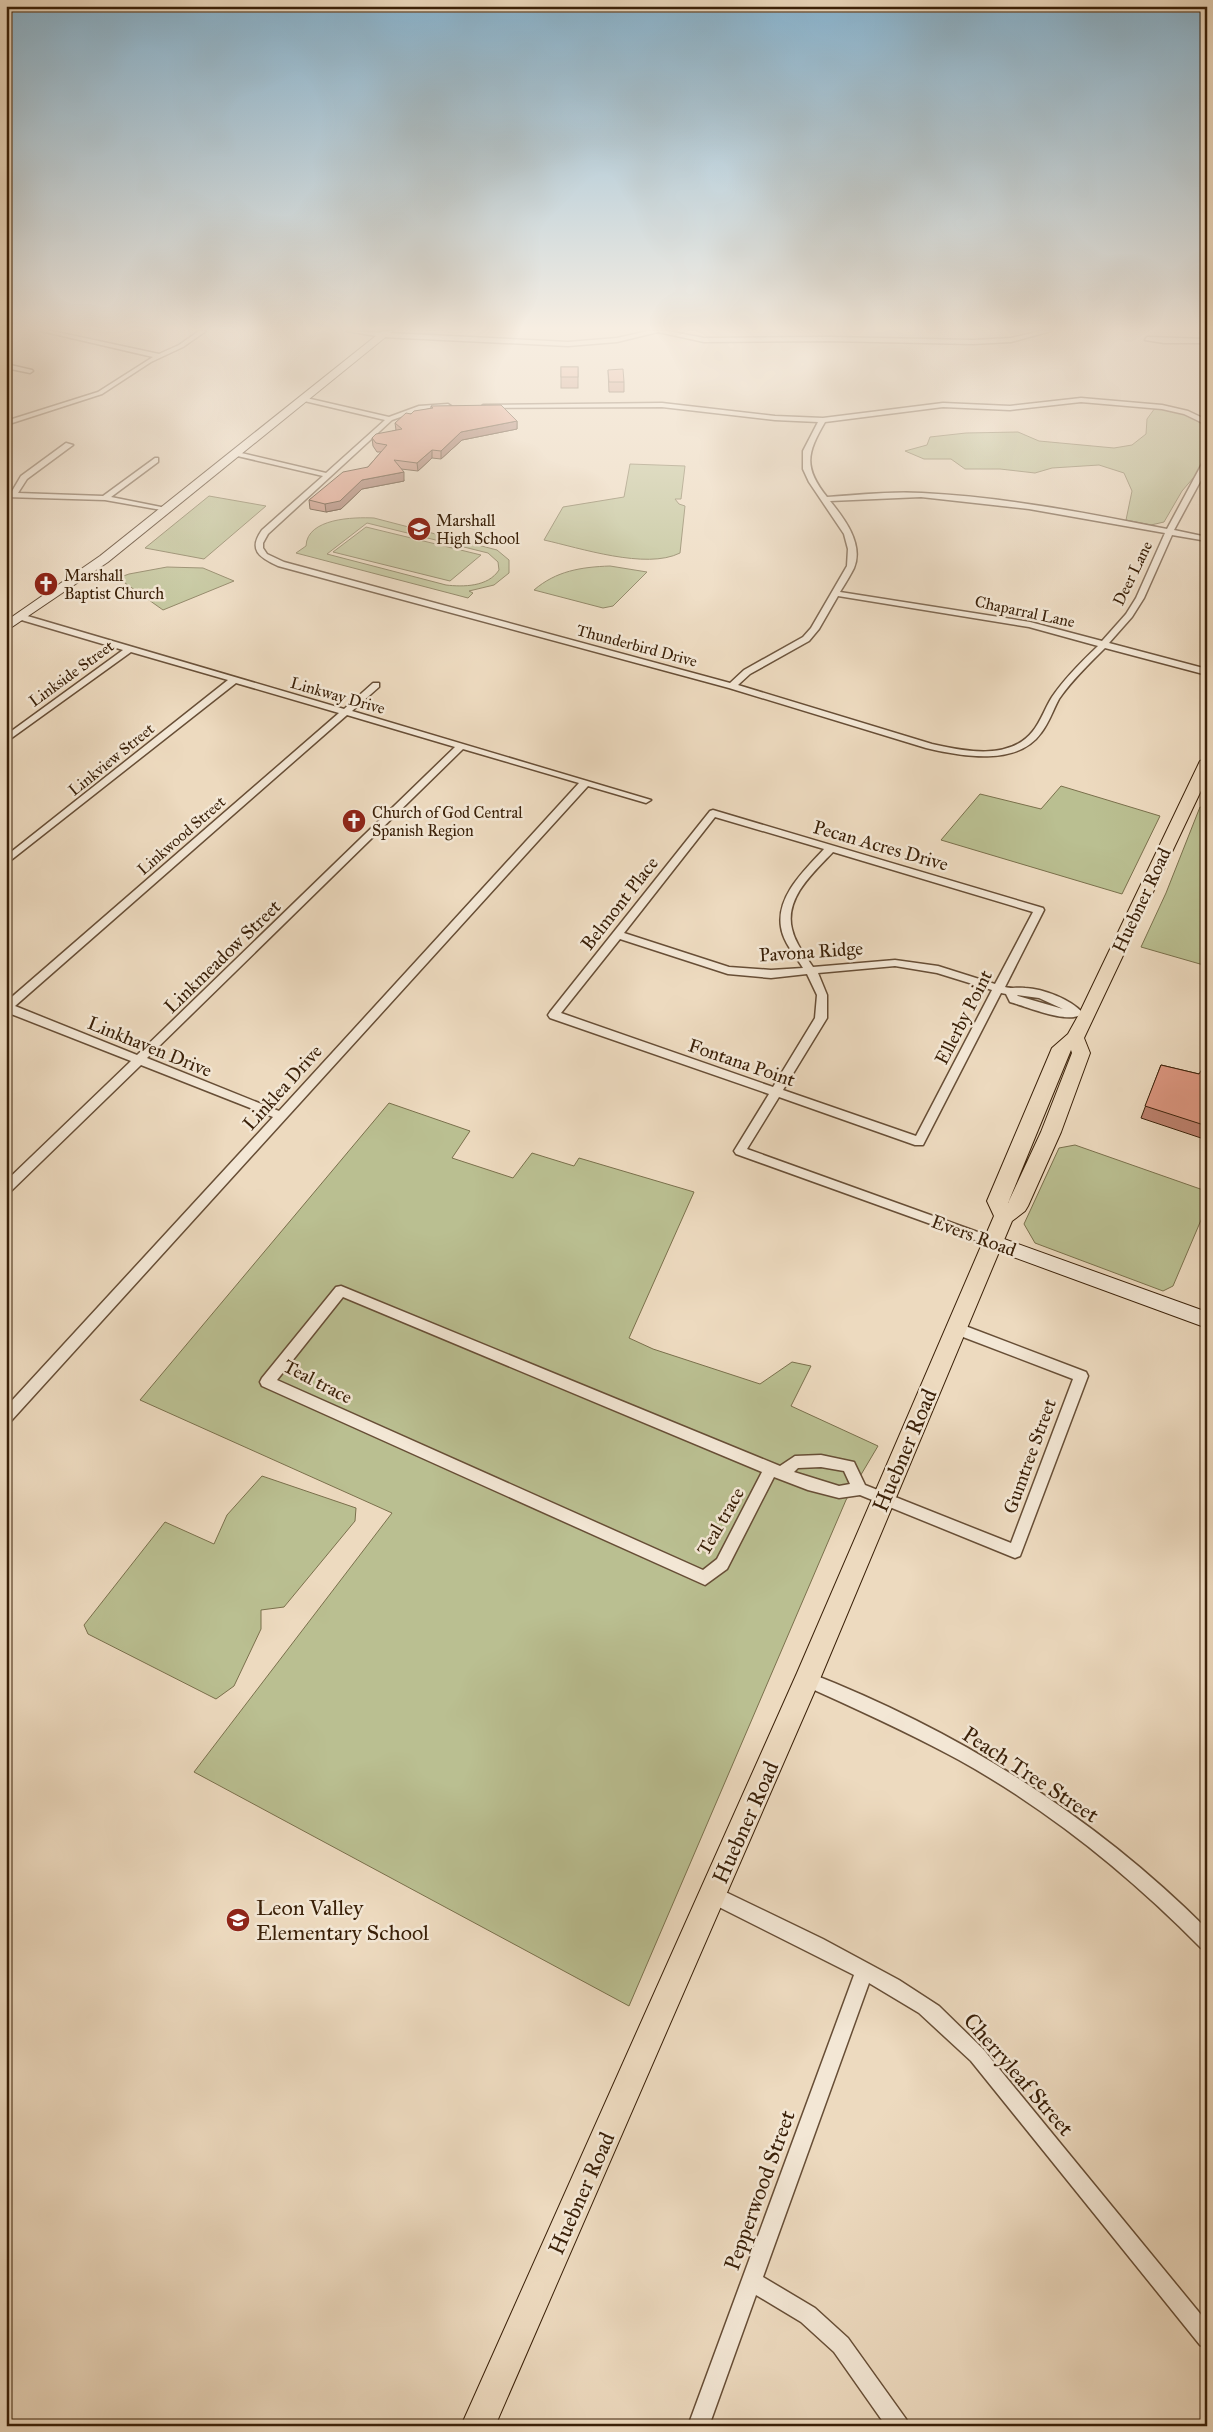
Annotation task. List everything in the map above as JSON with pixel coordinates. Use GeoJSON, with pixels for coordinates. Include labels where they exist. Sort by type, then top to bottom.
{"type":"FeatureCollection","features":[{"type":"Feature","properties":{"kind":"main road"},"geometry":{"type":"LineString","coordinates":[[6,627],[83,576],[246,444]]}},
{"type":"Feature","properties":{"kind":"main road","name":"Huebner Road"},"geometry":{"type":"LineString","coordinates":[[478,2426],[807,1679],[872,1494],[955,1328],[1004,1216],[998,1201],[1061,1048],[1075,1038],[1080,1013],[1206,765]]}},
{"type":"Feature","properties":{"kind":"main road","name":"Evers Road"},"geometry":{"type":"LineString","coordinates":[[993,1242],[1207,1320]]}},
{"type":"Feature","properties":{"kind":"street"},"geometry":{"type":"LineString","coordinates":[[236,453],[327,475],[361,444]]}},
{"type":"Feature","properties":{"kind":"street"},"geometry":{"type":"LineString","coordinates":[[732,686],[747,672],[806,639],[815,629],[848,571],[852,555],[848,530],[811,476],[806,460],[810,444]]}},
{"type":"Feature","properties":{"kind":"street"},"geometry":{"type":"LineString","coordinates":[[10,495],[28,474],[69,445]]}},
{"type":"Feature","properties":{"kind":"street"},"geometry":{"type":"LineString","coordinates":[[105,498],[155,460]]}},
{"type":"Feature","properties":{"kind":"street","name":"Deer Lane"},"geometry":{"type":"LineString","coordinates":[[1009,751],[1022,745],[1037,733],[1055,699],[1069,680],[1104,646],[1129,615],[1140,598],[1169,532],[1207,462]]}},
{"type":"Feature","properties":{"kind":"street","name":"Thunderbird Drive"},"geometry":{"type":"LineString","coordinates":[[327,475],[260,538],[258,545],[267,558],[281,564],[732,686],[929,746],[958,753],[979,755],[1009,751]]}},
{"type":"Feature","properties":{"kind":"street"},"geometry":{"type":"LineString","coordinates":[[10,495],[105,498],[167,509]]}},
{"type":"Feature","properties":{"kind":"street"},"geometry":{"type":"LineString","coordinates":[[825,499],[902,495],[956,498],[1060,511],[1207,539]]}},
{"type":"Feature","properties":{"kind":"street","name":"Chaparral Lane"},"geometry":{"type":"LineString","coordinates":[[834,593],[1030,625],[1207,672]]}},
{"type":"Feature","properties":{"kind":"street","name":"Linkway Drive"},"geometry":{"type":"LineString","coordinates":[[21,617],[646,800]]}},
{"type":"Feature","properties":{"kind":"street","name":"Linkside Street"},"geometry":{"type":"LineString","coordinates":[[6,739],[129,650]]}},
{"type":"Feature","properties":{"kind":"street","name":"Linkview Street"},"geometry":{"type":"LineString","coordinates":[[6,861],[234,680]]}},
{"type":"Feature","properties":{"kind":"street","name":"Linkwood Street"},"geometry":{"type":"LineString","coordinates":[[6,1008],[376,685]]}},
{"type":"Feature","properties":{"kind":"street","name":"Linkmeadow Street"},"geometry":{"type":"LineString","coordinates":[[6,1189],[140,1061],[461,746]]}},
{"type":"Feature","properties":{"kind":"street","name":"Linklea Drive"},"geometry":{"type":"LineString","coordinates":[[6,1417],[585,783]]}},
{"type":"Feature","properties":{"kind":"street","name":"Pecan Acres Drive"},"geometry":{"type":"LineString","coordinates":[[713,813],[1039,910]]}},
{"type":"Feature","properties":{"kind":"street","name":"Belmont Place"},"geometry":{"type":"LineString","coordinates":[[554,1015],[713,813]]}},
{"type":"Feature","properties":{"kind":"street"},"geometry":{"type":"LineString","coordinates":[[777,1093],[821,1018],[822,996],[810,971],[787,936],[785,916],[789,901],[805,877],[831,848]]}},
{"type":"Feature","properties":{"kind":"street","name":"Ellerby Point"},"geometry":{"type":"LineString","coordinates":[[919,1142],[1039,910]]}},
{"type":"Feature","properties":{"kind":"street","name":"Pavona Ridge"},"geometry":{"type":"LineString","coordinates":[[616,934],[728,970],[760,974],[884,963],[938,970],[1010,992],[1014,999],[1059,1013],[1080,1013]]}},
{"type":"Feature","properties":{"kind":"street","name":"Linkhaven Drive"},"geometry":{"type":"LineString","coordinates":[[6,1008],[280,1116]]}},
{"type":"Feature","properties":{"kind":"street","name":"Fontana Point"},"geometry":{"type":"LineString","coordinates":[[554,1015],[919,1142]]}},
{"type":"Feature","properties":{"kind":"street","name":"Evers Road"},"geometry":{"type":"LineString","coordinates":[[777,1093],[740,1152],[993,1242]]}},
{"type":"Feature","properties":{"kind":"street","name":"Teal trace"},"geometry":{"type":"LineString","coordinates":[[777,1471],[722,1564],[705,1578],[267,1382],[341,1291],[777,1471],[808,1484],[838,1492],[872,1494]]}},
{"type":"Feature","properties":{"kind":"street","name":"Gumtree Street"},"geometry":{"type":"LineString","coordinates":[[872,1494],[1016,1551],[1080,1376],[955,1328]]}},
{"type":"Feature","properties":{"kind":"street"},"geometry":{"type":"LineString","coordinates":[[777,1471],[795,1462],[821,1461],[849,1466],[872,1494]]}},
{"type":"Feature","properties":{"kind":"street","name":"Peach Tree Street"},"geometry":{"type":"LineString","coordinates":[[807,1679],[918,1731],[986,1767],[1054,1810],[1134,1873],[1207,1942]]}},
{"type":"Feature","properties":{"kind":"street","name":"Cherryleaf Street"},"geometry":{"type":"LineString","coordinates":[[713,1895],[865,1970],[918,2002],[954,2032],[977,2055],[1207,2338]]}},
{"type":"Feature","properties":{"kind":"street","name":"Pepperwood Street"},"geometry":{"type":"LineString","coordinates":[[698,2426],[865,1970]]}},
{"type":"Feature","properties":{"kind":"street"},"geometry":{"type":"LineString","coordinates":[[751,2281],[808,2315],[841,2345],[899,2426]]}},
{"type":"Feature","properties":{"kind":"green space"},"geometry":{"type":"Polygon","coordinates":[[[927,444],[1076,444],[1114,448],[1132,445],[1207,444],[1207,476],[1194,477],[1182,491],[1164,522],[1151,525],[1126,520],[1132,491],[1124,473],[1099,465],[1052,468],[1035,473],[1000,469],[965,469],[951,459],[924,459],[905,451],[927,444]]]}},
{"type":"Feature","properties":{"kind":"green space"},"geometry":{"type":"Polygon","coordinates":[[[630,464],[685,466],[681,499],[675,499],[679,504],[685,506],[680,553],[666,558],[632,558],[613,556],[544,540],[563,507],[624,497],[630,464]]]}},
{"type":"Feature","properties":{"kind":"green space"},"geometry":{"type":"Polygon","coordinates":[[[209,496],[266,506],[204,559],[145,548],[209,496]]]}},
{"type":"Feature","properties":{"kind":"green space"},"geometry":{"type":"Polygon","coordinates":[[[374,518],[497,550],[509,560],[509,573],[494,585],[469,591],[473,593],[468,598],[296,553],[306,546],[308,537],[314,530],[323,525],[344,519],[374,518]],[[367,523],[327,554],[446,585],[460,586],[482,583],[494,576],[499,570],[498,562],[488,553],[367,523]]]}},
{"type":"Feature","properties":{"kind":"green space"},"geometry":{"type":"Polygon","coordinates":[[[366,527],[481,555],[450,581],[333,552],[366,527]]]}},
{"type":"Feature","properties":{"kind":"green space"},"geometry":{"type":"Polygon","coordinates":[[[610,566],[647,572],[613,606],[603,608],[534,590],[551,578],[569,571],[610,566]]]}},
{"type":"Feature","properties":{"kind":"green space"},"geometry":{"type":"Polygon","coordinates":[[[167,567],[203,568],[234,581],[163,610],[118,578],[167,567]]]}},
{"type":"Feature","properties":{"kind":"green space"},"geometry":{"type":"Polygon","coordinates":[[[1061,786],[1160,816],[1122,894],[941,840],[980,794],[1041,809],[1061,786]]]}},
{"type":"Feature","properties":{"kind":"green space"},"geometry":{"type":"Polygon","coordinates":[[[1200,807],[1207,809],[1207,966],[1141,947],[1166,893],[1200,807]]]}},
{"type":"Feature","properties":{"kind":"green space"},"geometry":{"type":"Polygon","coordinates":[[[389,1103],[470,1131],[452,1158],[513,1178],[532,1153],[574,1166],[579,1158],[694,1192],[629,1338],[653,1349],[760,1384],[792,1362],[811,1366],[791,1406],[878,1446],[846,1500],[629,2006],[194,1772],[392,1513],[140,1400],[389,1103]]]}},
{"type":"Feature","properties":{"kind":"green space"},"geometry":{"type":"Polygon","coordinates":[[[1075,1145],[1206,1191],[1207,1206],[1173,1286],[1163,1291],[1035,1243],[1024,1224],[1059,1148],[1075,1145]]]}},
{"type":"Feature","properties":{"kind":"green space"},"geometry":{"type":"Polygon","coordinates":[[[262,1476],[356,1508],[355,1521],[284,1607],[261,1610],[261,1629],[234,1686],[216,1699],[88,1634],[84,1625],[165,1522],[214,1544],[227,1515],[262,1476]]]}},
{"type":"Feature","properties":{"kind":"building"},"geometry":{"type":"Polygon","coordinates":[[[384,444],[448,444],[441,451],[432,450],[417,463],[394,460],[404,472],[362,480],[340,501],[325,504],[309,500],[343,472],[368,467],[387,445],[384,444]]]}},
{"type":"Feature","properties":{"kind":"building"},"geometry":{"type":"Polygon","coordinates":[[[1161,1065],[1199,1074],[1204,1066],[1207,1067],[1207,1126],[1145,1106],[1161,1065]]]}},
{"type":"Feature","properties":{"kind":"place","name":"Marshall High School"},"geometry":{"type":"Point","coordinates":[419,529]}},
{"type":"Feature","properties":{"kind":"place","name":"Marshall Baptist Church"},"geometry":{"type":"Point","coordinates":[46,584]}},
{"type":"Feature","properties":{"kind":"place","name":"Church of God Central Spanish Region"},"geometry":{"type":"Point","coordinates":[354,821]}},
{"type":"Feature","properties":{"kind":"place","name":"Leon Valley Elementary School"},"geometry":{"type":"Point","coordinates":[238,1920]}}]}
